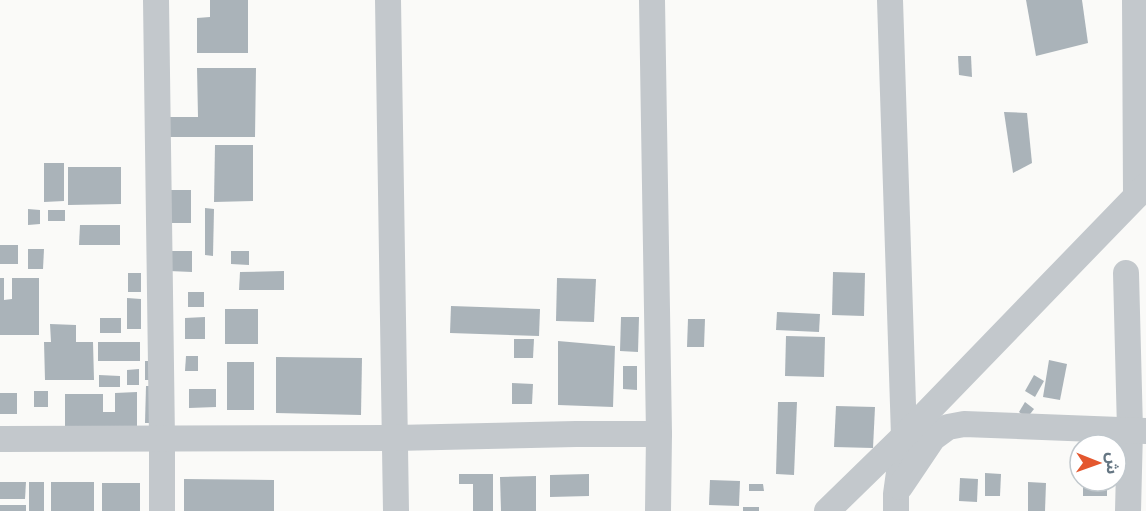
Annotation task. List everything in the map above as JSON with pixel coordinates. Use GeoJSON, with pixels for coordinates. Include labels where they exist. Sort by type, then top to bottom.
{"type":"FeatureCollection","features":[{"type":"Feature","properties":{"kind":"street"},"geometry":{"type":"LineString","coordinates":[[156,0],[162,511]]}},
{"type":"Feature","properties":{"kind":"street"},"geometry":{"type":"LineString","coordinates":[[388,0],[396,511]]}},
{"type":"Feature","properties":{"kind":"street"},"geometry":{"type":"LineString","coordinates":[[652,0],[659,434],[658,511]]}},
{"type":"Feature","properties":{"kind":"street"},"geometry":{"type":"LineString","coordinates":[[890,0],[904,436],[896,502]]}},
{"type":"Feature","properties":{"kind":"street"},"geometry":{"type":"LineString","coordinates":[[827,511],[904,436],[1141,191],[1135,0]]}},
{"type":"Feature","properties":{"kind":"street"},"geometry":{"type":"LineString","coordinates":[[1126,273],[1138,430],[1128,511]]}},
{"type":"Feature","properties":{"kind":"street"},"geometry":{"type":"LineString","coordinates":[[896,502],[933,438],[948,427],[964,424],[1138,430]]}},
{"type":"Feature","properties":{"kind":"street"},"geometry":{"type":"LineString","coordinates":[[0,439],[395,438],[659,434]]}},
{"type":"Feature","properties":{"kind":"building"},"geometry":{"type":"Polygon","coordinates":[[[210,0],[248,0],[248,53],[197,53],[197,18],[210,17],[210,0]]]}},
{"type":"Feature","properties":{"kind":"building"},"geometry":{"type":"Polygon","coordinates":[[[1026,0],[1082,0],[1088,43],[1036,56],[1026,0]]]}},
{"type":"Feature","properties":{"kind":"building"},"geometry":{"type":"Polygon","coordinates":[[[958,56],[971,56],[972,77],[959,75],[958,56]]]}},
{"type":"Feature","properties":{"kind":"building"},"geometry":{"type":"Polygon","coordinates":[[[197,68],[256,68],[255,137],[167,137],[167,117],[198,117],[197,68]]]}},
{"type":"Feature","properties":{"kind":"building"},"geometry":{"type":"Polygon","coordinates":[[[1004,112],[1027,113],[1032,163],[1013,173],[1004,112]]]}},
{"type":"Feature","properties":{"kind":"building"},"geometry":{"type":"Polygon","coordinates":[[[215,145],[253,145],[253,201],[214,202],[215,145]]]}},
{"type":"Feature","properties":{"kind":"building"},"geometry":{"type":"Polygon","coordinates":[[[44,163],[64,163],[64,201],[44,202],[44,163]]]}},
{"type":"Feature","properties":{"kind":"building"},"geometry":{"type":"Polygon","coordinates":[[[68,167],[121,167],[121,204],[68,205],[68,167]]]}},
{"type":"Feature","properties":{"kind":"building"},"geometry":{"type":"Polygon","coordinates":[[[169,190],[191,190],[191,223],[169,223],[169,190]]]}},
{"type":"Feature","properties":{"kind":"building"},"geometry":{"type":"Polygon","coordinates":[[[205,208],[214,209],[213,256],[205,255],[205,208]]]}},
{"type":"Feature","properties":{"kind":"building"},"geometry":{"type":"Polygon","coordinates":[[[28,209],[40,210],[40,224],[28,225],[28,209]]]}},
{"type":"Feature","properties":{"kind":"building"},"geometry":{"type":"Polygon","coordinates":[[[48,210],[65,210],[65,221],[48,221],[48,210]]]}},
{"type":"Feature","properties":{"kind":"building"},"geometry":{"type":"Polygon","coordinates":[[[80,225],[120,225],[120,245],[79,245],[80,225]]]}},
{"type":"Feature","properties":{"kind":"building"},"geometry":{"type":"Polygon","coordinates":[[[0,245],[18,245],[18,264],[0,264],[0,245]]]}},
{"type":"Feature","properties":{"kind":"building"},"geometry":{"type":"Polygon","coordinates":[[[28,249],[44,249],[43,269],[28,269],[28,249]]]}},
{"type":"Feature","properties":{"kind":"building"},"geometry":{"type":"Polygon","coordinates":[[[170,251],[192,251],[192,272],[169,271],[170,251]]]}},
{"type":"Feature","properties":{"kind":"building"},"geometry":{"type":"Polygon","coordinates":[[[231,251],[249,251],[249,265],[231,264],[231,251]]]}},
{"type":"Feature","properties":{"kind":"building"},"geometry":{"type":"Polygon","coordinates":[[[284,271],[284,290],[239,290],[240,272],[284,271]]]}},
{"type":"Feature","properties":{"kind":"building"},"geometry":{"type":"Polygon","coordinates":[[[833,272],[865,273],[864,316],[832,315],[833,272]]]}},
{"type":"Feature","properties":{"kind":"building"},"geometry":{"type":"Polygon","coordinates":[[[128,273],[141,273],[141,292],[128,292],[128,273]]]}},
{"type":"Feature","properties":{"kind":"building"},"geometry":{"type":"Polygon","coordinates":[[[0,278],[4,278],[4,300],[12,299],[12,278],[39,278],[39,335],[0,335],[0,278]]]}},
{"type":"Feature","properties":{"kind":"building"},"geometry":{"type":"Polygon","coordinates":[[[557,278],[596,279],[594,322],[556,321],[557,278]]]}},
{"type":"Feature","properties":{"kind":"building"},"geometry":{"type":"Polygon","coordinates":[[[188,292],[204,292],[204,307],[188,307],[188,292]]]}},
{"type":"Feature","properties":{"kind":"building"},"geometry":{"type":"Polygon","coordinates":[[[127,298],[141,299],[141,329],[127,329],[127,298]]]}},
{"type":"Feature","properties":{"kind":"building"},"geometry":{"type":"Polygon","coordinates":[[[451,306],[540,309],[539,336],[450,333],[451,306]]]}},
{"type":"Feature","properties":{"kind":"building"},"geometry":{"type":"Polygon","coordinates":[[[225,309],[258,309],[258,344],[225,344],[225,309]]]}},
{"type":"Feature","properties":{"kind":"building"},"geometry":{"type":"Polygon","coordinates":[[[777,312],[820,314],[819,332],[776,330],[777,312]]]}},
{"type":"Feature","properties":{"kind":"building"},"geometry":{"type":"Polygon","coordinates":[[[205,317],[205,339],[185,339],[185,318],[205,317]]]}},
{"type":"Feature","properties":{"kind":"building"},"geometry":{"type":"Polygon","coordinates":[[[621,317],[639,317],[638,352],[620,351],[621,317]]]}},
{"type":"Feature","properties":{"kind":"building"},"geometry":{"type":"Polygon","coordinates":[[[100,318],[121,318],[121,333],[100,333],[100,318]]]}},
{"type":"Feature","properties":{"kind":"building"},"geometry":{"type":"Polygon","coordinates":[[[688,319],[705,319],[704,347],[687,347],[688,319]]]}},
{"type":"Feature","properties":{"kind":"building"},"geometry":{"type":"Polygon","coordinates":[[[50,324],[76,325],[76,342],[93,342],[94,380],[45,380],[44,342],[51,342],[50,324]]]}},
{"type":"Feature","properties":{"kind":"building"},"geometry":{"type":"Polygon","coordinates":[[[786,336],[825,337],[824,377],[785,376],[786,336]]]}},
{"type":"Feature","properties":{"kind":"building"},"geometry":{"type":"Polygon","coordinates":[[[514,339],[534,339],[533,358],[514,358],[514,339]]]}},
{"type":"Feature","properties":{"kind":"building"},"geometry":{"type":"Polygon","coordinates":[[[558,341],[615,346],[613,407],[558,405],[558,341]]]}},
{"type":"Feature","properties":{"kind":"building"},"geometry":{"type":"Polygon","coordinates":[[[98,342],[140,342],[140,361],[98,361],[98,342]]]}},
{"type":"Feature","properties":{"kind":"building"},"geometry":{"type":"Polygon","coordinates":[[[186,356],[198,356],[198,371],[185,371],[186,356]]]}},
{"type":"Feature","properties":{"kind":"building"},"geometry":{"type":"Polygon","coordinates":[[[276,357],[362,358],[361,415],[276,413],[276,357]]]}},
{"type":"Feature","properties":{"kind":"building"},"geometry":{"type":"Polygon","coordinates":[[[1049,360],[1067,364],[1060,400],[1043,397],[1049,360]]]}},
{"type":"Feature","properties":{"kind":"building"},"geometry":{"type":"Polygon","coordinates":[[[145,361],[152,361],[152,380],[145,380],[145,361]]]}},
{"type":"Feature","properties":{"kind":"building"},"geometry":{"type":"Polygon","coordinates":[[[227,362],[254,362],[254,410],[227,410],[227,362]]]}},
{"type":"Feature","properties":{"kind":"building"},"geometry":{"type":"Polygon","coordinates":[[[623,366],[637,366],[637,390],[623,389],[623,366]]]}},
{"type":"Feature","properties":{"kind":"building"},"geometry":{"type":"Polygon","coordinates":[[[139,369],[139,385],[127,385],[127,370],[139,369]]]}},
{"type":"Feature","properties":{"kind":"building"},"geometry":{"type":"Polygon","coordinates":[[[99,375],[120,376],[120,387],[99,387],[99,375]]]}},
{"type":"Feature","properties":{"kind":"building"},"geometry":{"type":"Polygon","coordinates":[[[1034,375],[1044,381],[1035,397],[1025,391],[1034,375]]]}},
{"type":"Feature","properties":{"kind":"building"},"geometry":{"type":"Polygon","coordinates":[[[512,383],[533,384],[532,404],[512,404],[512,383]]]}},
{"type":"Feature","properties":{"kind":"building"},"geometry":{"type":"Polygon","coordinates":[[[146,386],[152,386],[159,423],[145,423],[146,386]]]}},
{"type":"Feature","properties":{"kind":"building"},"geometry":{"type":"Polygon","coordinates":[[[189,389],[216,389],[216,407],[189,408],[189,389]]]}},
{"type":"Feature","properties":{"kind":"building"},"geometry":{"type":"Polygon","coordinates":[[[34,391],[48,391],[48,407],[34,407],[34,391]]]}},
{"type":"Feature","properties":{"kind":"building"},"geometry":{"type":"Polygon","coordinates":[[[137,392],[137,427],[65,427],[65,394],[103,394],[103,412],[115,412],[115,393],[137,392]]]}},
{"type":"Feature","properties":{"kind":"building"},"geometry":{"type":"Polygon","coordinates":[[[0,393],[17,393],[17,414],[0,414],[0,393]]]}},
{"type":"Feature","properties":{"kind":"building"},"geometry":{"type":"Polygon","coordinates":[[[778,402],[797,402],[794,475],[776,474],[778,402]]]}},
{"type":"Feature","properties":{"kind":"building"},"geometry":{"type":"Polygon","coordinates":[[[1025,402],[1034,409],[1027,418],[1019,412],[1025,402]]]}},
{"type":"Feature","properties":{"kind":"building"},"geometry":{"type":"Polygon","coordinates":[[[836,406],[875,407],[873,448],[834,447],[836,406]]]}},
{"type":"Feature","properties":{"kind":"building"},"geometry":{"type":"Polygon","coordinates":[[[985,473],[1001,474],[1000,496],[985,496],[985,473]]]}},
{"type":"Feature","properties":{"kind":"building"},"geometry":{"type":"Polygon","coordinates":[[[459,474],[493,474],[493,511],[473,511],[473,484],[459,484],[459,474]]]}},
{"type":"Feature","properties":{"kind":"building"},"geometry":{"type":"Polygon","coordinates":[[[589,474],[589,496],[550,497],[550,475],[589,474]]]}},
{"type":"Feature","properties":{"kind":"building"},"geometry":{"type":"Polygon","coordinates":[[[536,476],[536,511],[501,511],[500,477],[536,476]]]}},
{"type":"Feature","properties":{"kind":"building"},"geometry":{"type":"Polygon","coordinates":[[[960,478],[978,479],[977,502],[959,501],[960,478]]]}},
{"type":"Feature","properties":{"kind":"building"},"geometry":{"type":"Polygon","coordinates":[[[184,479],[274,480],[274,511],[184,511],[184,479]]]}},
{"type":"Feature","properties":{"kind":"building"},"geometry":{"type":"Polygon","coordinates":[[[710,480],[740,481],[739,506],[709,505],[710,480]]]}},
{"type":"Feature","properties":{"kind":"building"},"geometry":{"type":"Polygon","coordinates":[[[0,482],[26,482],[25,499],[0,499],[0,482]]]}},
{"type":"Feature","properties":{"kind":"building"},"geometry":{"type":"Polygon","coordinates":[[[29,482],[44,482],[44,511],[29,511],[29,482]]]}},
{"type":"Feature","properties":{"kind":"building"},"geometry":{"type":"Polygon","coordinates":[[[51,482],[94,482],[94,511],[51,511],[51,482]]]}},
{"type":"Feature","properties":{"kind":"building"},"geometry":{"type":"Polygon","coordinates":[[[1028,482],[1046,483],[1045,511],[1028,511],[1028,482]]]}},
{"type":"Feature","properties":{"kind":"building"},"geometry":{"type":"Polygon","coordinates":[[[102,483],[140,483],[140,511],[102,511],[102,483]]]}},
{"type":"Feature","properties":{"kind":"building"},"geometry":{"type":"Polygon","coordinates":[[[749,484],[763,484],[764,491],[749,491],[749,484]]]}},
{"type":"Feature","properties":{"kind":"building"},"geometry":{"type":"Polygon","coordinates":[[[1083,493],[1107,493],[1107,496],[1083,496],[1083,493]]]}},
{"type":"Feature","properties":{"kind":"building"},"geometry":{"type":"Polygon","coordinates":[[[0,505],[26,505],[26,511],[0,511],[0,505]]]}},
{"type":"Feature","properties":{"kind":"building"},"geometry":{"type":"Polygon","coordinates":[[[743,507],[759,507],[759,511],[743,511],[743,507]]]}}]}
